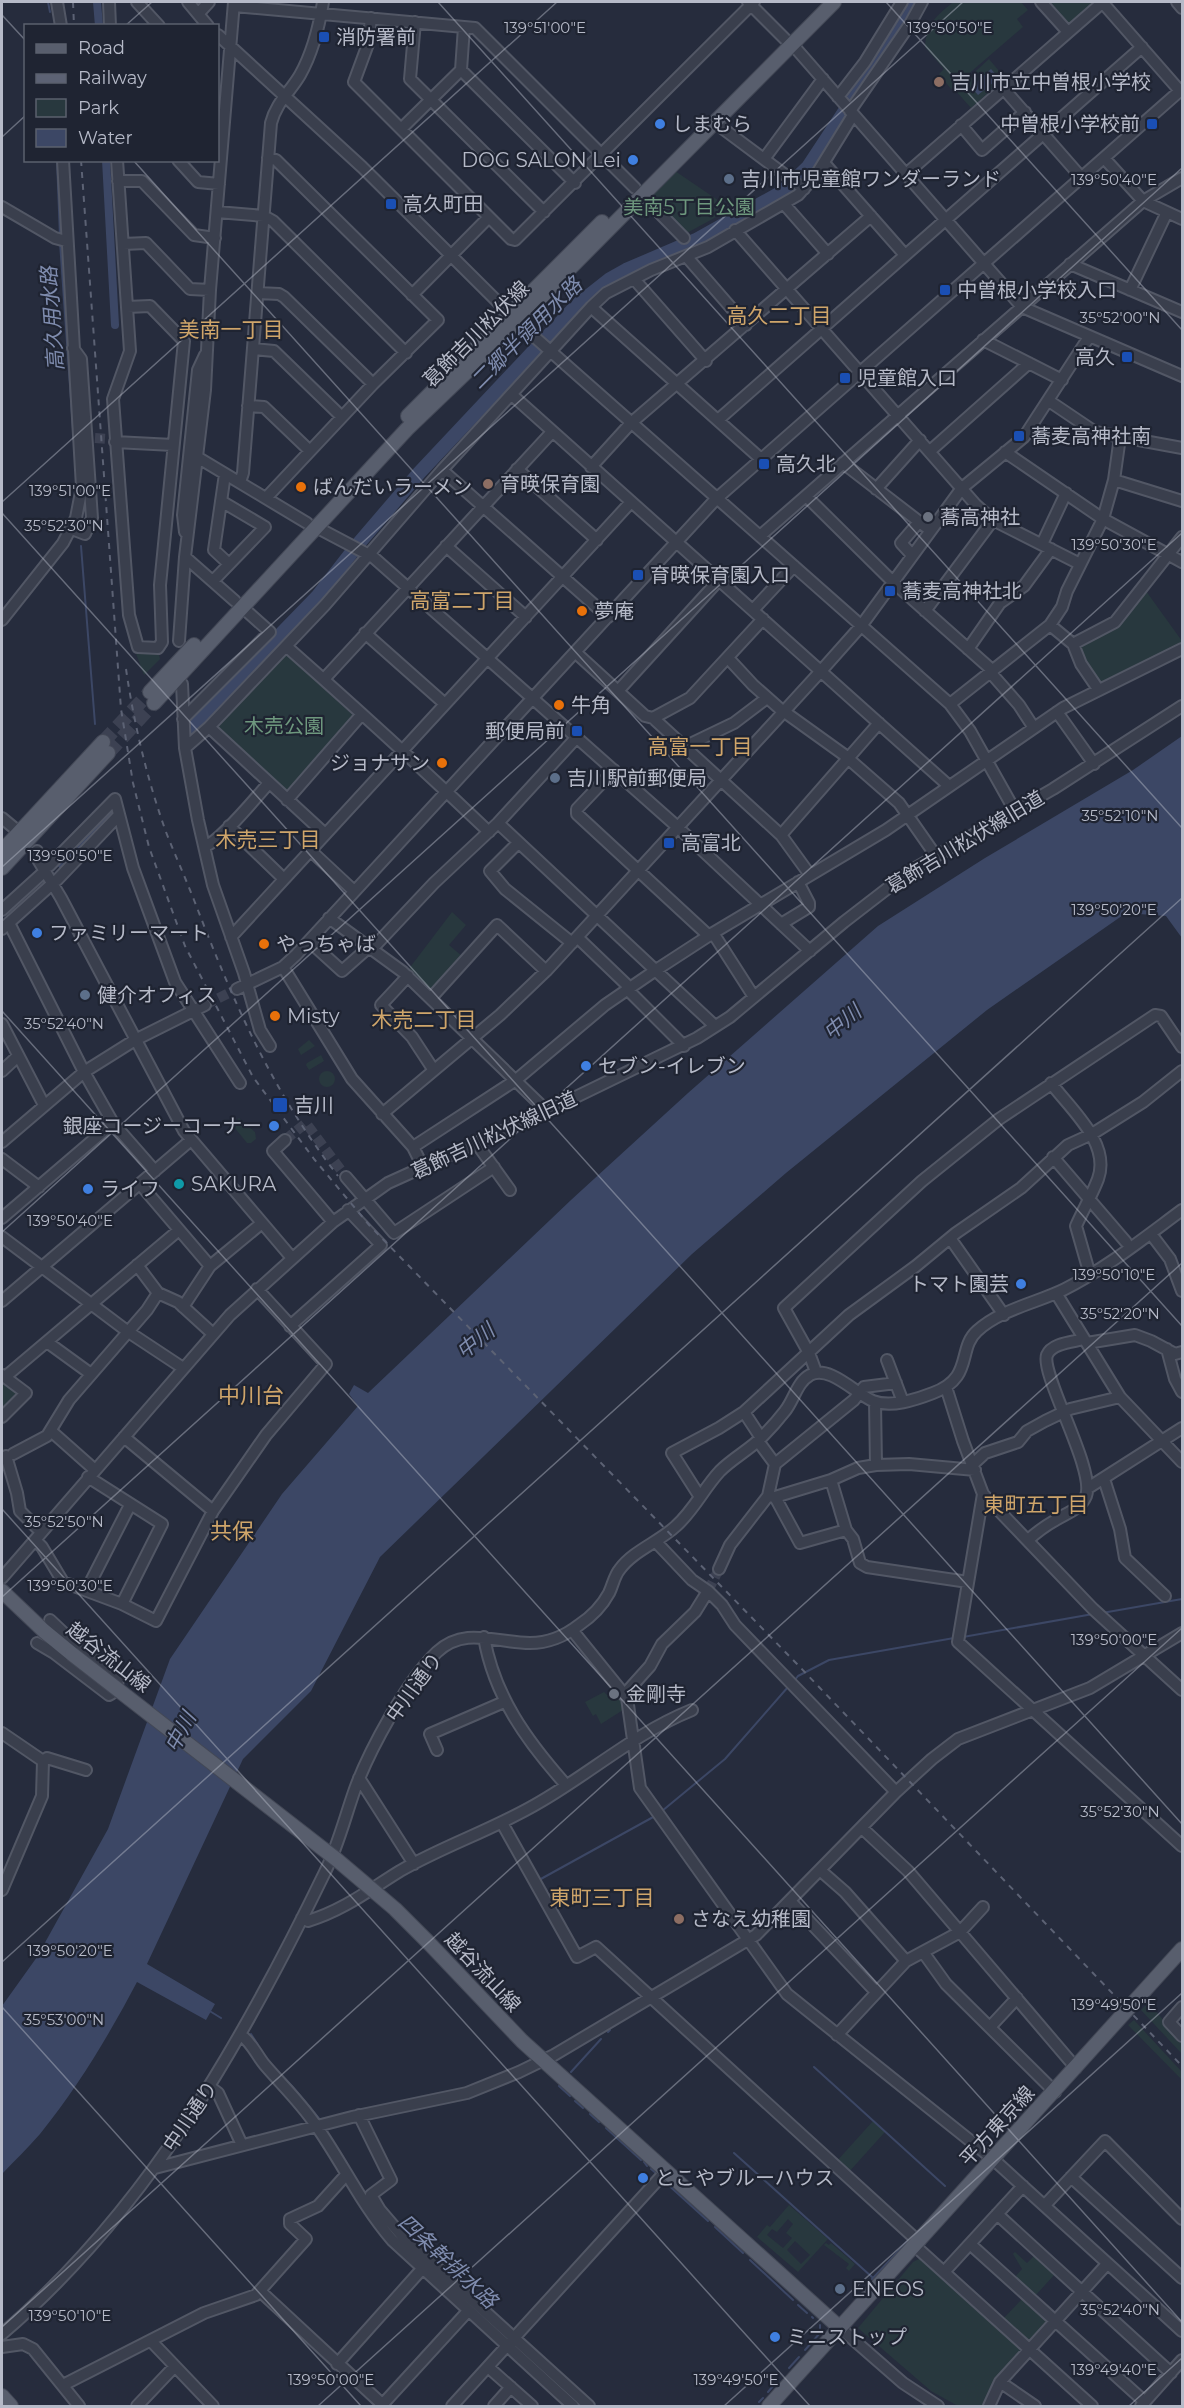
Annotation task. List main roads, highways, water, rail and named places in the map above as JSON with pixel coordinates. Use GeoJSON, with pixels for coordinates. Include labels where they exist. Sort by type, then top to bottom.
{"type":"FeatureCollection","features":[{"type":"Feature","properties":{"kind":"main road","name":"葛飾吉川松伏線"},"geometry":{"type":"LineString","coordinates":[[638,191],[714,122],[821,2]]}},
{"type":"Feature","properties":{"kind":"main road","name":"葛飾吉川松伏線"},"geometry":{"type":"LineString","coordinates":[[152,698],[312,525],[513,318],[788,41],[834,2]]}},
{"type":"Feature","properties":{"kind":"main road"},"geometry":{"type":"LineString","coordinates":[[2,868],[23,836],[106,748]]}},
{"type":"Feature","properties":{"kind":"main road"},"geometry":{"type":"LineString","coordinates":[[2,851],[23,836]]}},
{"type":"Feature","properties":{"kind":"main road","name":"越谷流山線"},"geometry":{"type":"LineString","coordinates":[[2,1592],[72,1654],[336,1859],[395,1909],[480,1999],[543,2060],[840,2328]]}},
{"type":"Feature","properties":{"kind":"main road","name":"平方東京線"},"geometry":{"type":"LineString","coordinates":[[840,2328],[1182,1949]]}},
{"type":"Feature","properties":{"kind":"main road"},"geometry":{"type":"LineString","coordinates":[[769,2406],[840,2328]]}},
{"type":"Feature","properties":{"kind":"main road"},"geometry":{"type":"LineString","coordinates":[[2,2396],[11,2406]]}},
{"type":"Feature","properties":{"kind":"water"},"geometry":{"type":"Polygon","coordinates":[[[991,69],[999,78],[978,95],[971,87],[991,69]]]}},
{"type":"Feature","properties":{"kind":"water","name":"中川"},"geometry":{"type":"Polygon","coordinates":[[[1182,736],[1182,938],[1166,916],[1126,913],[987,1010],[786,1173],[692,1254],[380,1557],[311,1691],[243,1759],[147,1964],[215,2004],[206,2020],[137,1982],[104,2041],[67,2098],[40,2134],[2,2174],[2,2006],[37,1957],[108,1829],[170,1659],[282,1494],[358,1406],[349,1394],[354,1385],[368,1393],[571,1200],[688,1093],[878,926],[985,858],[1133,770],[1182,736]]]}},
{"type":"Feature","properties":{"kind":"water"},"geometry":{"type":"Polygon","coordinates":[[[114,808],[116,812],[60,869],[58,866],[114,808]]]}},
{"type":"Feature","properties":{"kind":"waterway","name":"高久用水路"},"geometry":{"type":"LineString","coordinates":[[48,2],[50,12]]}},
{"type":"Feature","properties":{"kind":"waterway"},"geometry":{"type":"LineString","coordinates":[[97,2],[99,24]]}},
{"type":"Feature","properties":{"kind":"waterway","name":"二郷半領用水路"},"geometry":{"type":"LineString","coordinates":[[190,733],[207,710],[317,597],[359,543],[419,473],[577,305],[610,279],[626,270],[696,240],[782,192],[808,167],[883,53],[913,2]]}},
{"type":"Feature","properties":{"kind":"waterway","name":"高久用水路"},"geometry":{"type":"LineString","coordinates":[[57,162],[60,236]]}},
{"type":"Feature","properties":{"kind":"waterway"},"geometry":{"type":"LineString","coordinates":[[106,162],[115,325]]}},
{"type":"Feature","properties":{"kind":"waterway","name":"高久用水路"},"geometry":{"type":"LineString","coordinates":[[60,242],[75,458]]}},
{"type":"Feature","properties":{"kind":"waterway","name":"高久用水路"},"geometry":{"type":"LineString","coordinates":[[81,546],[95,724]]}},
{"type":"Feature","properties":{"kind":"waterway"},"geometry":{"type":"LineString","coordinates":[[1102,1613],[1182,1599]]}},
{"type":"Feature","properties":{"kind":"waterway"},"geometry":{"type":"LineString","coordinates":[[963,1637],[1093,1614]]}},
{"type":"Feature","properties":{"kind":"waterway"},"geometry":{"type":"LineString","coordinates":[[794,1681],[798,1676],[829,1660],[954,1638]]}},
{"type":"Feature","properties":{"kind":"waterway"},"geometry":{"type":"LineString","coordinates":[[662,1811],[725,1759],[788,1687]]}},
{"type":"Feature","properties":{"kind":"waterway"},"geometry":{"type":"LineString","coordinates":[[539,1880],[655,1816]]}},
{"type":"Feature","properties":{"kind":"waterway","name":"四条幹排水路"},"geometry":{"type":"LineString","coordinates":[[208,2010],[221,2018]]}},
{"type":"Feature","properties":{"kind":"waterway"},"geometry":{"type":"LineString","coordinates":[[614,2026],[621,2021]]}},
{"type":"Feature","properties":{"kind":"waterway","name":"四条幹排水路"},"geometry":{"type":"LineString","coordinates":[[251,2034],[258,2045]]}},
{"type":"Feature","properties":{"kind":"waterway"},"geometry":{"type":"LineString","coordinates":[[571,2072],[601,2039]]}},
{"type":"Feature","properties":{"kind":"waterway"},"geometry":{"type":"LineString","coordinates":[[814,2067],[945,2186]]}},
{"type":"Feature","properties":{"kind":"waterway","name":"四条幹排水路"},"geometry":{"type":"LineString","coordinates":[[275,2069],[321,2121]]}},
{"type":"Feature","properties":{"kind":"waterway"},"geometry":{"type":"LineString","coordinates":[[559,2086],[570,2096]]}},
{"type":"Feature","properties":{"kind":"waterway"},"geometry":{"type":"LineString","coordinates":[[575,2101],[583,2108]]}},
{"type":"Feature","properties":{"kind":"waterway"},"geometry":{"type":"LineString","coordinates":[[590,2114],[599,2122]]}},
{"type":"Feature","properties":{"kind":"waterway"},"geometry":{"type":"LineString","coordinates":[[606,2128],[641,2160]]}},
{"type":"Feature","properties":{"kind":"waterway"},"geometry":{"type":"LineString","coordinates":[[734,2153],[872,2277]]}},
{"type":"Feature","properties":{"kind":"waterway","name":"四条幹排水路"},"geometry":{"type":"LineString","coordinates":[[341,2154],[366,2196]]}},
{"type":"Feature","properties":{"kind":"waterway"},"geometry":{"type":"LineString","coordinates":[[644,2162],[647,2166]]}},
{"type":"Feature","properties":{"kind":"waterway"},"geometry":{"type":"LineString","coordinates":[[651,2169],[657,2174]]}},
{"type":"Feature","properties":{"kind":"waterway"},"geometry":{"type":"LineString","coordinates":[[665,2182],[708,2221]]}},
{"type":"Feature","properties":{"kind":"waterway"},"geometry":{"type":"LineString","coordinates":[[715,2227],[743,2253]]}},
{"type":"Feature","properties":{"kind":"waterway"},"geometry":{"type":"LineString","coordinates":[[872,2279],[909,2240]]}},
{"type":"Feature","properties":{"kind":"waterway"},"geometry":{"type":"LineString","coordinates":[[750,2260],[793,2300]]}},
{"type":"Feature","properties":{"kind":"waterway"},"geometry":{"type":"LineString","coordinates":[[798,2305],[807,2313]]}},
{"type":"Feature","properties":{"kind":"waterway"},"geometry":{"type":"LineString","coordinates":[[805,2350],[820,2333],[820,2325]]}},
{"type":"Feature","properties":{"kind":"waterway"},"geometry":{"type":"LineString","coordinates":[[789,2368],[799,2357]]}},
{"type":"Feature","properties":{"kind":"waterway"},"geometry":{"type":"LineString","coordinates":[[768,2392],[773,2386]]}},
{"type":"Feature","properties":{"kind":"waterway"},"geometry":{"type":"LineString","coordinates":[[759,2402],[763,2398]]}},
{"type":"Feature","properties":{"kind":"tunnel"},"geometry":{"type":"LineString","coordinates":[[95,438],[125,440]]}},
{"type":"Feature","properties":{"kind":"tunnel"},"geometry":{"type":"LineString","coordinates":[[103,742],[150,692]]}},
{"type":"Feature","properties":{"kind":"tunnel"},"geometry":{"type":"LineString","coordinates":[[108,753],[154,703]]}},
{"type":"Feature","properties":{"kind":"tunnel"},"geometry":{"type":"LineString","coordinates":[[205,1005],[237,989]]}},
{"type":"Feature","properties":{"kind":"tunnel"},"geometry":{"type":"LineString","coordinates":[[285,1140],[306,1123],[346,1177]]}},
{"type":"Feature","properties":{"kind":"tunnel"},"geometry":{"type":"LineString","coordinates":[[708,1591],[719,1569]]}},
{"type":"Feature","properties":{"kind":"railway"},"geometry":{"type":"LineString","coordinates":[[73,2],[74,24]]}},
{"type":"Feature","properties":{"kind":"railway"},"geometry":{"type":"LineString","coordinates":[[81,162],[121,709],[133,783],[149,847],[185,946],[253,1077],[314,1159],[370,1226],[797,1664],[1182,2066]]}},
{"type":"Feature","properties":{"kind":"railway"},"geometry":{"type":"LineString","coordinates":[[126,669],[142,751],[159,812],[224,974],[273,1078],[314,1144],[338,1176]]}},
{"type":"Feature","properties":{"kind":"place","name":"消防署前"},"geometry":{"type":"Point","coordinates":[324,37]}},
{"type":"Feature","properties":{"kind":"place","name":"吉川市立中曽根小学校"},"geometry":{"type":"Point","coordinates":[939,82]}},
{"type":"Feature","properties":{"kind":"place","name":"しまむら"},"geometry":{"type":"Point","coordinates":[660,124]}},
{"type":"Feature","properties":{"kind":"place","name":"中曽根小学校前"},"geometry":{"type":"Point","coordinates":[1152,124]}},
{"type":"Feature","properties":{"kind":"place","name":"DOG SALON Lei"},"geometry":{"type":"Point","coordinates":[633,160]}},
{"type":"Feature","properties":{"kind":"place","name":"吉川市児童館ワンダーランド"},"geometry":{"type":"Point","coordinates":[729,179]}},
{"type":"Feature","properties":{"kind":"place","name":"高久町田"},"geometry":{"type":"Point","coordinates":[391,204]}},
{"type":"Feature","properties":{"kind":"place","name":"中曽根小学校入口"},"geometry":{"type":"Point","coordinates":[945,290]}},
{"type":"Feature","properties":{"kind":"place","name":"高久"},"geometry":{"type":"Point","coordinates":[1127,357]}},
{"type":"Feature","properties":{"kind":"place","name":"児童館入口"},"geometry":{"type":"Point","coordinates":[845,378]}},
{"type":"Feature","properties":{"kind":"place","name":"蕎麦高神社南"},"geometry":{"type":"Point","coordinates":[1019,436]}},
{"type":"Feature","properties":{"kind":"place","name":"高久北"},"geometry":{"type":"Point","coordinates":[764,464]}},
{"type":"Feature","properties":{"kind":"place","name":"育暎保育園"},"geometry":{"type":"Point","coordinates":[488,484]}},
{"type":"Feature","properties":{"kind":"place","name":"ばんだいラーメン"},"geometry":{"type":"Point","coordinates":[301,487]}},
{"type":"Feature","properties":{"kind":"place","name":"蕎高神社"},"geometry":{"type":"Point","coordinates":[928,517]}},
{"type":"Feature","properties":{"kind":"place","name":"育暎保育園入口"},"geometry":{"type":"Point","coordinates":[638,575]}},
{"type":"Feature","properties":{"kind":"place","name":"蕎麦高神社北"},"geometry":{"type":"Point","coordinates":[890,591]}},
{"type":"Feature","properties":{"kind":"place","name":"夢庵"},"geometry":{"type":"Point","coordinates":[582,611]}},
{"type":"Feature","properties":{"kind":"place","name":"牛角"},"geometry":{"type":"Point","coordinates":[559,705]}},
{"type":"Feature","properties":{"kind":"place","name":"郵便局前"},"geometry":{"type":"Point","coordinates":[577,731]}},
{"type":"Feature","properties":{"kind":"place","name":"ジョナサン"},"geometry":{"type":"Point","coordinates":[442,763]}},
{"type":"Feature","properties":{"kind":"place","name":"吉川駅前郵便局"},"geometry":{"type":"Point","coordinates":[555,778]}},
{"type":"Feature","properties":{"kind":"place","name":"高富北"},"geometry":{"type":"Point","coordinates":[669,843]}},
{"type":"Feature","properties":{"kind":"place","name":"ファミリーマート"},"geometry":{"type":"Point","coordinates":[37,933]}},
{"type":"Feature","properties":{"kind":"place","name":"やっちゃば"},"geometry":{"type":"Point","coordinates":[264,944]}},
{"type":"Feature","properties":{"kind":"place","name":"健介オフィス"},"geometry":{"type":"Point","coordinates":[85,995]}},
{"type":"Feature","properties":{"kind":"place","name":"Misty"},"geometry":{"type":"Point","coordinates":[275,1016]}},
{"type":"Feature","properties":{"kind":"place","name":"セブン-イレブン"},"geometry":{"type":"Point","coordinates":[586,1066]}},
{"type":"Feature","properties":{"kind":"place","name":"吉川"},"geometry":{"type":"Point","coordinates":[280,1105]}},
{"type":"Feature","properties":{"kind":"place","name":"銀座コージーコーナー"},"geometry":{"type":"Point","coordinates":[274,1126]}},
{"type":"Feature","properties":{"kind":"place","name":"SAKURA"},"geometry":{"type":"Point","coordinates":[179,1184]}},
{"type":"Feature","properties":{"kind":"place","name":"ライフ"},"geometry":{"type":"Point","coordinates":[88,1189]}},
{"type":"Feature","properties":{"kind":"place","name":"トマト園芸"},"geometry":{"type":"Point","coordinates":[1021,1284]}},
{"type":"Feature","properties":{"kind":"place","name":"金剛寺"},"geometry":{"type":"Point","coordinates":[614,1694]}},
{"type":"Feature","properties":{"kind":"place","name":"さなえ幼稚園"},"geometry":{"type":"Point","coordinates":[679,1919]}},
{"type":"Feature","properties":{"kind":"place","name":"とこやブルーハウス"},"geometry":{"type":"Point","coordinates":[643,2178]}},
{"type":"Feature","properties":{"kind":"place","name":"ENEOS"},"geometry":{"type":"Point","coordinates":[840,2289]}},
{"type":"Feature","properties":{"kind":"place","name":"ミニストップ"},"geometry":{"type":"Point","coordinates":[775,2337]}},
{"type":"Feature","properties":{"kind":"district","name":"高久二丁目"},"geometry":{"type":"Point","coordinates":[779,315]}},
{"type":"Feature","properties":{"kind":"district","name":"美南一丁目"},"geometry":{"type":"Point","coordinates":[231,329]}},
{"type":"Feature","properties":{"kind":"district","name":"高富二丁目"},"geometry":{"type":"Point","coordinates":[462,600]}},
{"type":"Feature","properties":{"kind":"district","name":"高富一丁目"},"geometry":{"type":"Point","coordinates":[700,746]}},
{"type":"Feature","properties":{"kind":"district","name":"木売三丁目"},"geometry":{"type":"Point","coordinates":[268,839]}},
{"type":"Feature","properties":{"kind":"district","name":"木売二丁目"},"geometry":{"type":"Point","coordinates":[424,1019]}},
{"type":"Feature","properties":{"kind":"district","name":"中川台"},"geometry":{"type":"Point","coordinates":[251,1395]}},
{"type":"Feature","properties":{"kind":"district","name":"東町五丁目"},"geometry":{"type":"Point","coordinates":[1036,1504]}},
{"type":"Feature","properties":{"kind":"district","name":"共保"},"geometry":{"type":"Point","coordinates":[232,1531]}},
{"type":"Feature","properties":{"kind":"district","name":"東町三丁目"},"geometry":{"type":"Point","coordinates":[602,1897]}},
{"type":"Feature","properties":{"kind":"park label","name":"美南5丁目公園"},"geometry":{"type":"Point","coordinates":[689,207]}},
{"type":"Feature","properties":{"kind":"park label","name":"木売公園"},"geometry":{"type":"Point","coordinates":[284,726]}}]}
